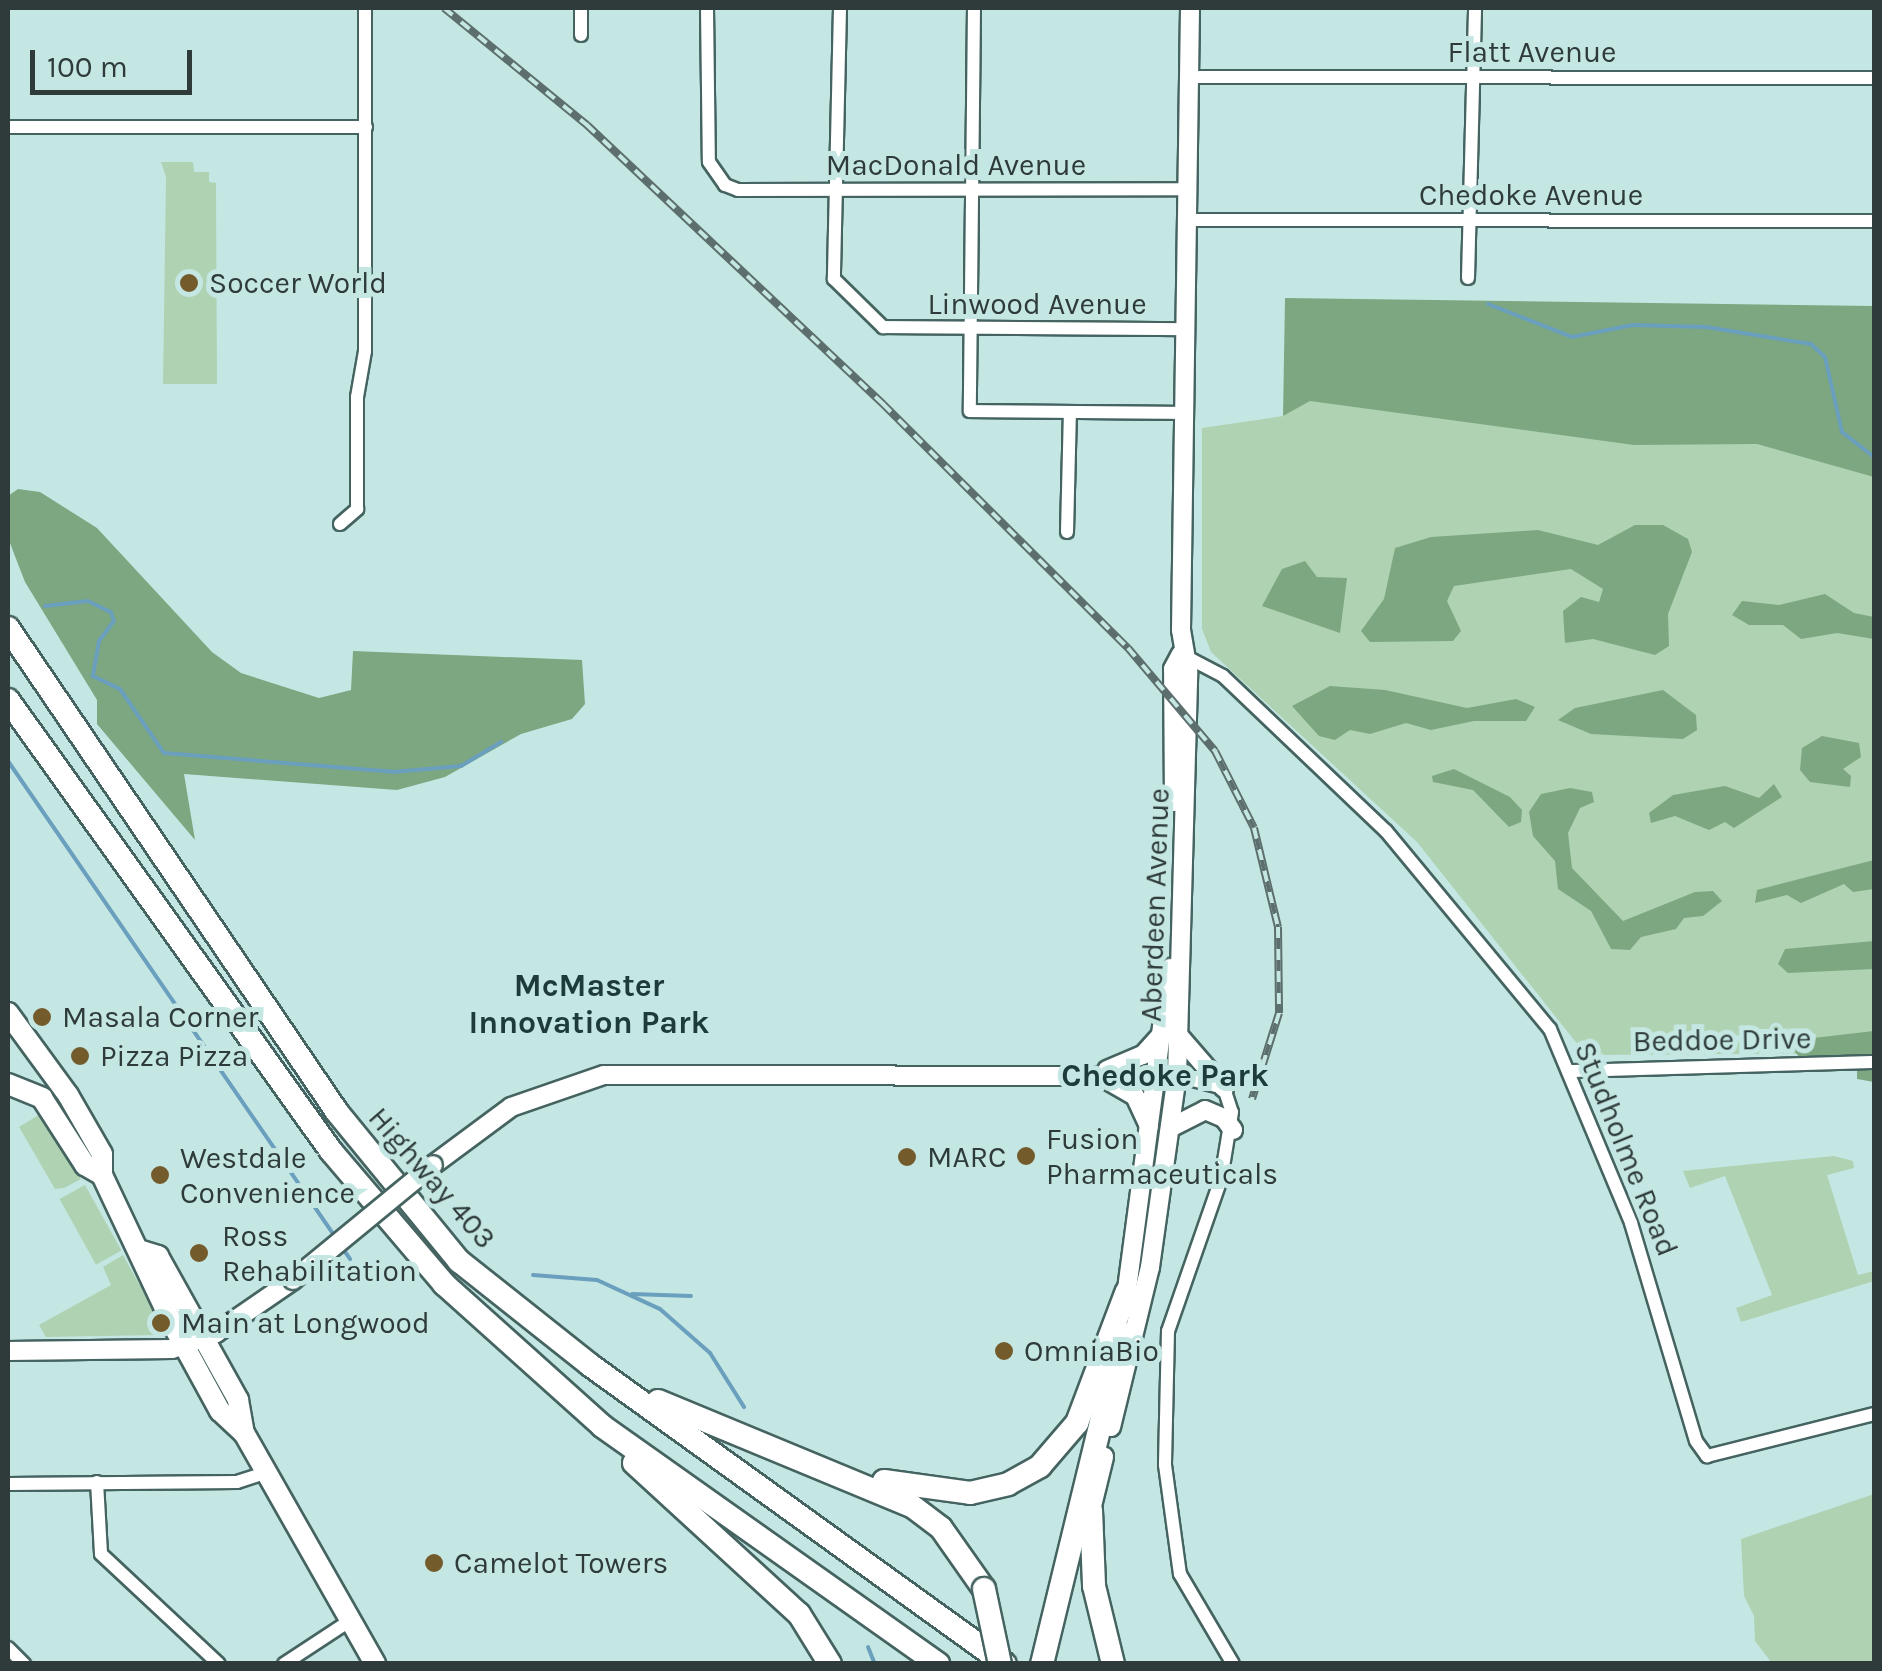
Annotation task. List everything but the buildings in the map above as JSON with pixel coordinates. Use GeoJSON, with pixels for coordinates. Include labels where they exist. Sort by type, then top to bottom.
{"type":"FeatureCollection","features":[{"type":"Feature","properties":{"kind":"highway","name":"Highway 403"},"geometry":{"type":"LineString","coordinates":[[8,628],[382,1175],[459,1261],[590,1366],[1002,1664]]}},
{"type":"Feature","properties":{"kind":"highway","name":"Highway 403"},"geometry":{"type":"LineString","coordinates":[[8,700],[358,1186],[476,1316],[602,1426],[933,1660]]}},
{"type":"Feature","properties":{"kind":"highway"},"geometry":{"type":"LineString","coordinates":[[862,1480],[970,1493],[1008,1484],[1040,1466],[1077,1423],[1127,1291]]}},
{"type":"Feature","properties":{"kind":"highway"},"geometry":{"type":"LineString","coordinates":[[590,1366],[718,1429],[862,1480],[942,1528],[984,1588],[1002,1664]]}},
{"type":"Feature","properties":{"kind":"highway"},"geometry":{"type":"LineString","coordinates":[[1049,1659],[1106,1402]]}},
{"type":"Feature","properties":{"kind":"highway"},"geometry":{"type":"LineString","coordinates":[[602,1426],[639,1469],[799,1614],[830,1664]]}},
{"type":"Feature","properties":{"kind":"highway"},"geometry":{"type":"LineString","coordinates":[[1049,1659],[1091,1510]]}},
{"type":"Feature","properties":{"kind":"highway"},"geometry":{"type":"LineString","coordinates":[[1091,1510],[1096,1599],[1114,1664]]}},
{"type":"Feature","properties":{"kind":"main road","name":"Aberdeen Avenue"},"geometry":{"type":"LineString","coordinates":[[1091,1510],[1150,1268],[1172,1127],[1168,1076],[1173,668],[1180,654],[1190,8]]}},
{"type":"Feature","properties":{"kind":"main road"},"geometry":{"type":"LineString","coordinates":[[8,1013],[60,1081],[102,1154],[102,1175],[142,1252],[158,1256],[194,1342],[238,1400],[244,1433],[375,1664]]}},
{"type":"Feature","properties":{"kind":"main road"},"geometry":{"type":"LineString","coordinates":[[1096,1074],[1144,1055],[1171,1034],[1224,1088]]}},
{"type":"Feature","properties":{"kind":"main road"},"geometry":{"type":"LineString","coordinates":[[1096,1074],[1135,1096],[1150,1142]]}},
{"type":"Feature","properties":{"kind":"main road"},"geometry":{"type":"LineString","coordinates":[[8,1351],[194,1342],[292,1280],[509,1108],[604,1075],[1168,1076]]}},
{"type":"Feature","properties":{"kind":"main road","name":"Aberdeen Avenue"},"geometry":{"type":"LineString","coordinates":[[1106,1402],[1150,1142],[1168,1076]]}},
{"type":"Feature","properties":{"kind":"main road"},"geometry":{"type":"LineString","coordinates":[[8,1084],[42,1098],[86,1164],[102,1175]]}},
{"type":"Feature","properties":{"kind":"main road"},"geometry":{"type":"LineString","coordinates":[[1172,1127],[1200,1110],[1224,1118],[1233,1130]]}},
{"type":"Feature","properties":{"kind":"street"},"geometry":{"type":"LineString","coordinates":[[340,524],[357,509],[366,8]]}},
{"type":"Feature","properties":{"kind":"street"},"geometry":{"type":"LineString","coordinates":[[581,8],[581,35]]}},
{"type":"Feature","properties":{"kind":"street","name":"MacDonald Avenue"},"geometry":{"type":"LineString","coordinates":[[707,8],[706,140],[709,162],[724,185],[836,191],[1188,189]]}},
{"type":"Feature","properties":{"kind":"street"},"geometry":{"type":"LineString","coordinates":[[836,191],[840,8]]}},
{"type":"Feature","properties":{"kind":"street"},"geometry":{"type":"LineString","coordinates":[[974,8],[970,412],[1186,413]]}},
{"type":"Feature","properties":{"kind":"street"},"geometry":{"type":"LineString","coordinates":[[1468,278],[1475,8]]}},
{"type":"Feature","properties":{"kind":"street","name":"Flatt Avenue"},"geometry":{"type":"LineString","coordinates":[[1190,77],[1874,78]]}},
{"type":"Feature","properties":{"kind":"street"},"geometry":{"type":"LineString","coordinates":[[8,126],[366,127]]}},
{"type":"Feature","properties":{"kind":"street","name":"Linwood Avenue"},"geometry":{"type":"LineString","coordinates":[[836,191],[834,278],[887,329],[1187,329]]}},
{"type":"Feature","properties":{"kind":"street","name":"Chedoke Avenue"},"geometry":{"type":"LineString","coordinates":[[1188,220],[1874,220]]}},
{"type":"Feature","properties":{"kind":"street"},"geometry":{"type":"LineString","coordinates":[[1067,532],[1070,413]]}},
{"type":"Feature","properties":{"kind":"street","name":"Studholme Road"},"geometry":{"type":"LineString","coordinates":[[1180,654],[1223,676],[1410,856],[1550,1028],[1571,1070],[1654,1288],[1696,1441],[1707,1456],[1874,1414]]}},
{"type":"Feature","properties":{"kind":"street","name":"Beddoe Drive"},"geometry":{"type":"LineString","coordinates":[[1571,1070],[1874,1062]]}},
{"type":"Feature","properties":{"kind":"street"},"geometry":{"type":"LineString","coordinates":[[1168,1076],[1224,1088],[1233,1130],[1170,1316],[1165,1390],[1167,1514],[1175,1558],[1197,1610],[1233,1664]]}},
{"type":"Feature","properties":{"kind":"street"},"geometry":{"type":"LineString","coordinates":[[8,1484],[237,1482],[267,1472]]}},
{"type":"Feature","properties":{"kind":"street"},"geometry":{"type":"LineString","coordinates":[[97,1482],[102,1554],[219,1664]]}},
{"type":"Feature","properties":{"kind":"street"},"geometry":{"type":"LineString","coordinates":[[284,1664],[351,1620]]}},
{"type":"Feature","properties":{"kind":"street"},"geometry":{"type":"LineString","coordinates":[[8,1648],[24,1664]]}},
{"type":"Feature","properties":{"kind":"green space","name":"Soccer World"},"geometry":{"type":"Polygon","coordinates":[[[161,162],[193,162],[194,172],[209,172],[209,182],[216,183],[217,384],[163,384],[166,177],[161,162]]]}},
{"type":"Feature","properties":{"kind":"green space"},"geometry":{"type":"Polygon","coordinates":[[[1285,298],[1874,306],[1874,477],[1757,444],[1634,445],[1310,401],[1283,416],[1285,298]]]}},
{"type":"Feature","properties":{"kind":"green space"},"geometry":{"type":"Polygon","coordinates":[[[1305,389],[1556,408],[1874,459],[1874,1053],[1586,1055],[1417,842],[1211,652],[1202,629],[1202,428],[1283,416],[1305,389]]]}},
{"type":"Feature","properties":{"kind":"green space"},"geometry":{"type":"Polygon","coordinates":[[[18,489],[40,492],[97,528],[212,652],[241,673],[319,698],[351,690],[353,651],[582,660],[585,704],[572,719],[521,734],[445,777],[397,790],[184,774],[195,840],[97,724],[97,700],[25,582],[8,538],[8,496],[18,489]]]}},
{"type":"Feature","properties":{"kind":"green space"},"geometry":{"type":"Polygon","coordinates":[[[1635,525],[1663,525],[1688,539],[1692,552],[1668,614],[1669,646],[1655,655],[1593,639],[1565,643],[1563,611],[1581,597],[1599,602],[1603,589],[1571,569],[1454,586],[1447,601],[1461,631],[1453,641],[1370,642],[1361,631],[1384,599],[1395,548],[1431,537],[1538,530],[1598,545],[1635,525]]]}},
{"type":"Feature","properties":{"kind":"green space"},"geometry":{"type":"Polygon","coordinates":[[[1305,561],[1317,577],[1347,578],[1340,633],[1262,606],[1282,569],[1305,561]]]}},
{"type":"Feature","properties":{"kind":"green space"},"geometry":{"type":"Polygon","coordinates":[[[1825,594],[1854,613],[1874,617],[1874,639],[1837,633],[1801,639],[1783,625],[1749,625],[1732,615],[1742,601],[1779,605],[1825,594]]]}},
{"type":"Feature","properties":{"kind":"green space"},"geometry":{"type":"Polygon","coordinates":[[[1330,686],[1385,690],[1467,708],[1516,699],[1535,707],[1526,721],[1474,721],[1431,730],[1406,723],[1370,734],[1350,730],[1335,740],[1319,736],[1292,706],[1330,686]]]}},
{"type":"Feature","properties":{"kind":"green space"},"geometry":{"type":"Polygon","coordinates":[[[1663,690],[1696,715],[1697,730],[1683,739],[1591,734],[1558,720],[1575,708],[1663,690]]]}},
{"type":"Feature","properties":{"kind":"green space"},"geometry":{"type":"Polygon","coordinates":[[[1822,736],[1859,743],[1861,757],[1843,769],[1851,776],[1850,787],[1810,782],[1800,770],[1802,748],[1822,736]]]}},
{"type":"Feature","properties":{"kind":"green space"},"geometry":{"type":"Polygon","coordinates":[[[1454,769],[1510,797],[1522,810],[1521,822],[1509,827],[1473,790],[1433,782],[1432,776],[1454,769]]]}},
{"type":"Feature","properties":{"kind":"green space"},"geometry":{"type":"Polygon","coordinates":[[[1774,784],[1782,797],[1734,828],[1725,822],[1709,830],[1675,816],[1651,823],[1649,813],[1673,795],[1725,786],[1759,798],[1774,784]]]}},
{"type":"Feature","properties":{"kind":"green space"},"geometry":{"type":"Polygon","coordinates":[[[1570,788],[1592,792],[1594,802],[1580,808],[1568,833],[1572,868],[1623,921],[1695,892],[1713,891],[1722,901],[1703,916],[1684,918],[1676,929],[1641,937],[1630,950],[1611,949],[1591,911],[1558,889],[1555,861],[1533,836],[1529,812],[1541,794],[1570,788]]]}},
{"type":"Feature","properties":{"kind":"green space"},"geometry":{"type":"Polygon","coordinates":[[[1874,860],[1874,889],[1853,892],[1844,884],[1801,903],[1787,895],[1755,903],[1757,890],[1874,860]]]}},
{"type":"Feature","properties":{"kind":"green space"},"geometry":{"type":"Polygon","coordinates":[[[1874,941],[1874,969],[1788,973],[1778,964],[1785,949],[1874,941]]]}},
{"type":"Feature","properties":{"kind":"green space"},"geometry":{"type":"Polygon","coordinates":[[[1874,1031],[1874,1082],[1857,1079],[1857,1058],[1800,1058],[1791,1047],[1796,1040],[1874,1031]]]}},
{"type":"Feature","properties":{"kind":"green space"},"geometry":{"type":"Polygon","coordinates":[[[42,1113],[81,1179],[64,1188],[55,1189],[19,1127],[42,1113]]]}},
{"type":"Feature","properties":{"kind":"green space"},"geometry":{"type":"Polygon","coordinates":[[[1834,1156],[1853,1161],[1854,1168],[1827,1175],[1858,1275],[1874,1271],[1874,1281],[1741,1322],[1736,1308],[1772,1295],[1725,1176],[1690,1188],[1683,1171],[1834,1156]]]}},
{"type":"Feature","properties":{"kind":"green space"},"geometry":{"type":"Polygon","coordinates":[[[85,1185],[121,1251],[96,1265],[60,1199],[85,1185]]]}},
{"type":"Feature","properties":{"kind":"green space"},"geometry":{"type":"Polygon","coordinates":[[[123,1255],[160,1322],[158,1335],[46,1337],[39,1325],[111,1285],[103,1267],[123,1255]]]}},
{"type":"Feature","properties":{"kind":"green space"},"geometry":{"type":"Polygon","coordinates":[[[1874,1494],[1874,1663],[1771,1662],[1755,1641],[1754,1616],[1744,1596],[1741,1539],[1874,1494]]]}},
{"type":"Feature","properties":{"kind":"waterway"},"geometry":{"type":"LineString","coordinates":[[1488,304],[1572,337],[1633,325],[1706,327],[1811,344],[1825,357],[1842,432],[1874,457]]}},
{"type":"Feature","properties":{"kind":"waterway"},"geometry":{"type":"LineString","coordinates":[[45,606],[88,601],[111,612],[114,621],[99,641],[93,676],[120,689],[164,753],[393,772],[461,766],[501,742]]}},
{"type":"Feature","properties":{"kind":"waterway"},"geometry":{"type":"LineString","coordinates":[[8,761],[336,1238]]}},
{"type":"Feature","properties":{"kind":"waterway"},"geometry":{"type":"LineString","coordinates":[[341,1246],[350,1259]]}},
{"type":"Feature","properties":{"kind":"waterway"},"geometry":{"type":"LineString","coordinates":[[533,1275],[597,1280],[660,1309],[710,1353],[744,1407]]}},
{"type":"Feature","properties":{"kind":"waterway"},"geometry":{"type":"LineString","coordinates":[[632,1294],[691,1296]]}},
{"type":"Feature","properties":{"kind":"waterway"},"geometry":{"type":"LineString","coordinates":[[868,1647],[875,1664]]}},
{"type":"Feature","properties":{"kind":"railway"},"geometry":{"type":"LineString","coordinates":[[444,8],[587,125],[883,404],[1128,648],[1215,751],[1254,828],[1278,927],[1279,1013],[1252,1099]]}},
{"type":"Feature","properties":{"kind":"place","name":"Soccer World"},"geometry":{"type":"Point","coordinates":[189,283]}},
{"type":"Feature","properties":{"kind":"place","name":"Masala Corner"},"geometry":{"type":"Point","coordinates":[42,1017]}},
{"type":"Feature","properties":{"kind":"place","name":"Pizza Pizza"},"geometry":{"type":"Point","coordinates":[80,1056]}},
{"type":"Feature","properties":{"kind":"place","name":"Fusion Pharmaceuticals"},"geometry":{"type":"Point","coordinates":[1026,1156]}},
{"type":"Feature","properties":{"kind":"place","name":"MARC"},"geometry":{"type":"Point","coordinates":[907,1157]}},
{"type":"Feature","properties":{"kind":"place","name":"Westdale Convenience"},"geometry":{"type":"Point","coordinates":[160,1175]}},
{"type":"Feature","properties":{"kind":"place","name":"Ross Rehabilitation"},"geometry":{"type":"Point","coordinates":[199,1253]}},
{"type":"Feature","properties":{"kind":"place","name":"Main at Longwood"},"geometry":{"type":"Point","coordinates":[161,1323]}},
{"type":"Feature","properties":{"kind":"place","name":"OmniaBio"},"geometry":{"type":"Point","coordinates":[1004,1351]}},
{"type":"Feature","properties":{"kind":"place","name":"Camelot Towers"},"geometry":{"type":"Point","coordinates":[434,1563]}},
{"type":"Feature","properties":{"kind":"district","name":"McMaster Innovation Park"},"geometry":{"type":"Point","coordinates":[589,1006]}},
{"type":"Feature","properties":{"kind":"district","name":"Chedoke Park"},"geometry":{"type":"Point","coordinates":[1165,1076]}}]}
